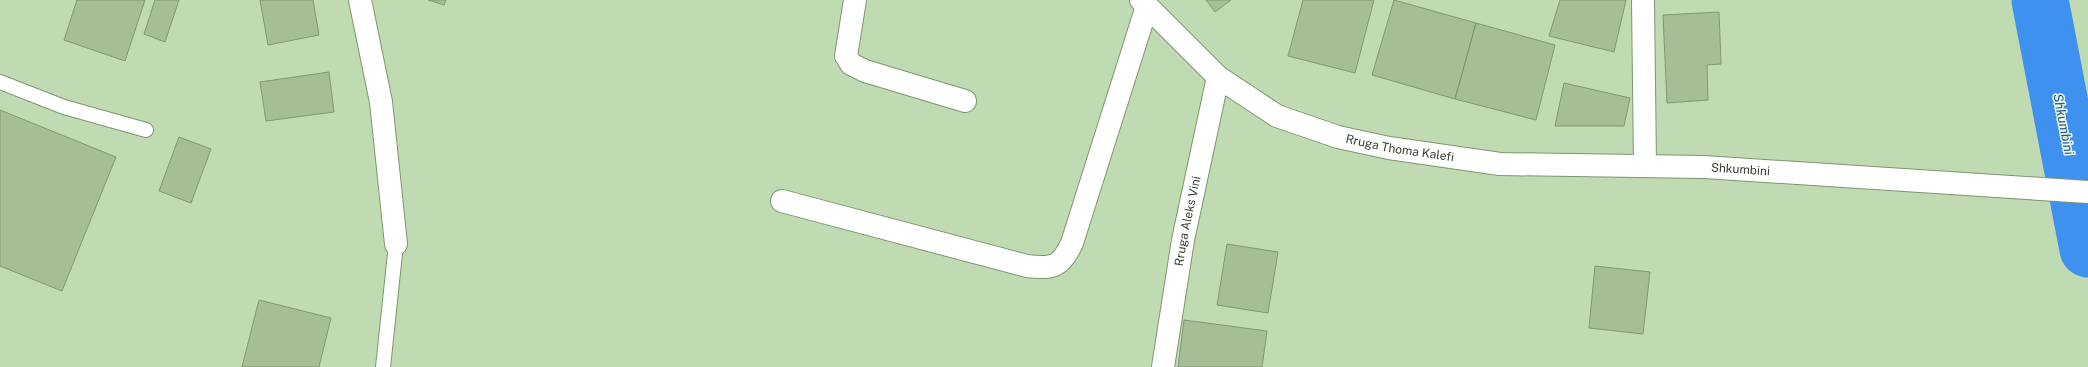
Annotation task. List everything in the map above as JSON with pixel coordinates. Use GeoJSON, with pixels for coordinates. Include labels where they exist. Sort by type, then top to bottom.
{"type":"FeatureCollection","features":[{"type":"Feature","properties":{"kind":"street"},"geometry":{"type":"LineString","coordinates":[[360,0],[381,102],[396,244]]}},
{"type":"Feature","properties":{"kind":"street"},"geometry":{"type":"LineString","coordinates":[[855,0],[846,56],[851,64],[865,71],[965,101]]}},
{"type":"Feature","properties":{"kind":"street"},"geometry":{"type":"LineString","coordinates":[[1643,0],[1646,166]]}},
{"type":"Feature","properties":{"kind":"street"},"geometry":{"type":"LineString","coordinates":[[782,202],[1027,266],[1046,268],[1056,265],[1065,258],[1072,243],[1144,3]]}},
{"type":"Feature","properties":{"kind":"street","name":"Rruga Thoma Kalefi"},"geometry":{"type":"LineString","coordinates":[[1144,3],[1218,77],[1278,116],[1338,137],[1389,148],[1500,164],[1704,167]]}},
{"type":"Feature","properties":{"kind":"street","name":"Rruga Aleks Vini"},"geometry":{"type":"LineString","coordinates":[[1163,367],[1183,240],[1218,77]]}},
{"type":"Feature","properties":{"kind":"street","name":"Shkumbini"},"geometry":{"type":"LineString","coordinates":[[1704,167],[2088,192]]}},
{"type":"Feature","properties":{"kind":"lane"},"geometry":{"type":"LineString","coordinates":[[0,82],[64,107],[146,130]]}},
{"type":"Feature","properties":{"kind":"lane"},"geometry":{"type":"LineString","coordinates":[[383,367],[396,244]]}},
{"type":"Feature","properties":{"kind":"building"},"geometry":{"type":"Polygon","coordinates":[[[77,0],[145,0],[125,61],[64,40],[77,0]]]}},
{"type":"Feature","properties":{"kind":"building"},"geometry":{"type":"Polygon","coordinates":[[[155,0],[179,0],[165,42],[144,34],[155,0]]]}},
{"type":"Feature","properties":{"kind":"building"},"geometry":{"type":"Polygon","coordinates":[[[260,0],[313,0],[319,35],[268,45],[260,0]]]}},
{"type":"Feature","properties":{"kind":"building"},"geometry":{"type":"Polygon","coordinates":[[[428,0],[446,0],[444,5],[428,0]]]}},
{"type":"Feature","properties":{"kind":"building"},"geometry":{"type":"Polygon","coordinates":[[[1206,0],[1231,0],[1215,12],[1206,0]]]}},
{"type":"Feature","properties":{"kind":"building"},"geometry":{"type":"Polygon","coordinates":[[[1303,0],[1374,0],[1355,73],[1288,56],[1303,0]]]}},
{"type":"Feature","properties":{"kind":"building"},"geometry":{"type":"Polygon","coordinates":[[[1394,0],[1476,23],[1455,99],[1372,75],[1394,0]]]}},
{"type":"Feature","properties":{"kind":"building"},"geometry":{"type":"Polygon","coordinates":[[[1560,0],[1626,0],[1614,52],[1549,36],[1560,0]]]}},
{"type":"Feature","properties":{"kind":"building"},"geometry":{"type":"Polygon","coordinates":[[[1719,12],[1721,64],[1707,65],[1708,100],[1667,103],[1663,15],[1719,12]]]}},
{"type":"Feature","properties":{"kind":"building"},"geometry":{"type":"Polygon","coordinates":[[[1476,23],[1555,45],[1536,120],[1455,99],[1476,23]]]}},
{"type":"Feature","properties":{"kind":"building"},"geometry":{"type":"Polygon","coordinates":[[[329,72],[334,112],[266,121],[260,82],[329,72]]]}},
{"type":"Feature","properties":{"kind":"building"},"geometry":{"type":"Polygon","coordinates":[[[1564,83],[1630,98],[1624,126],[1555,126],[1564,83]]]}},
{"type":"Feature","properties":{"kind":"building"},"geometry":{"type":"Polygon","coordinates":[[[0,110],[116,157],[62,291],[0,266],[0,110]]]}},
{"type":"Feature","properties":{"kind":"building"},"geometry":{"type":"Polygon","coordinates":[[[179,137],[211,149],[191,203],[159,191],[179,137]]]}},
{"type":"Feature","properties":{"kind":"building"},"geometry":{"type":"Polygon","coordinates":[[[1227,244],[1278,252],[1268,313],[1217,305],[1227,244]]]}},
{"type":"Feature","properties":{"kind":"building"},"geometry":{"type":"Polygon","coordinates":[[[1595,266],[1650,272],[1643,334],[1589,328],[1595,266]]]}},
{"type":"Feature","properties":{"kind":"building"},"geometry":{"type":"Polygon","coordinates":[[[259,300],[331,318],[319,367],[242,367],[259,300]]]}},
{"type":"Feature","properties":{"kind":"building"},"geometry":{"type":"Polygon","coordinates":[[[1184,320],[1267,331],[1262,367],[1178,367],[1184,320]]]}},
{"type":"Feature","properties":{"kind":"waterway","name":"Shkumbini"},"geometry":{"type":"LineString","coordinates":[[2040,0],[2088,249]]}}]}
